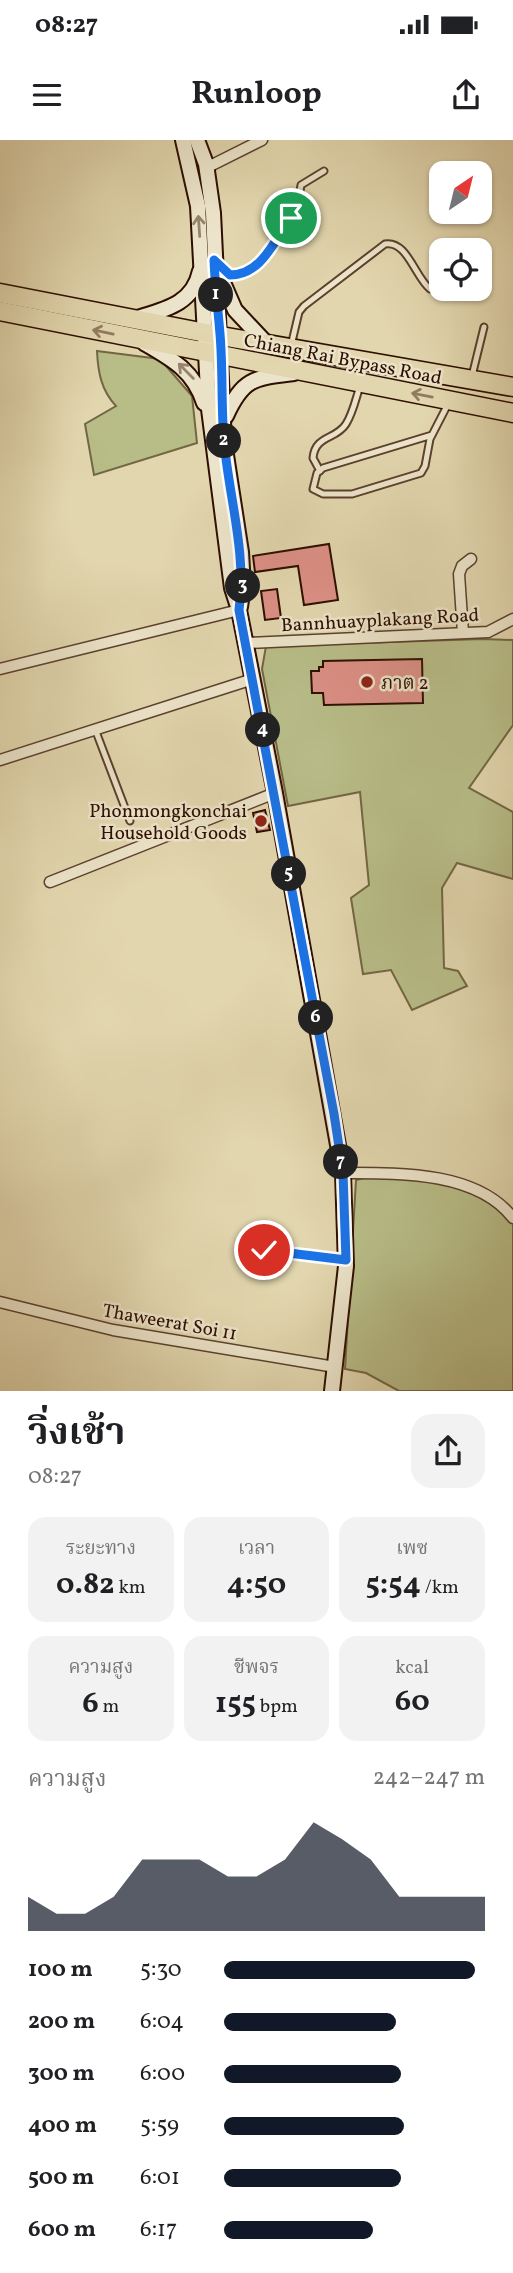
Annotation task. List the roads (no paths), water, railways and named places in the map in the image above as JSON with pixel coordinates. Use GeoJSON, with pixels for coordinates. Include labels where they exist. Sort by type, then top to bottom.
{"type":"FeatureCollection","features":[{"type":"Feature","properties":{"kind":"highway","name":"Chiang Rai Bypass Road"},"geometry":{"type":"LineString","coordinates":[[0,293],[513,387]]}},
{"type":"Feature","properties":{"kind":"highway","name":"Chiang Rai Bypass Road"},"geometry":{"type":"LineString","coordinates":[[0,311],[513,413]]}},
{"type":"Feature","properties":{"kind":"street"},"geometry":{"type":"LineString","coordinates":[[183,140],[208,262],[217,421],[240,552],[243,586],[239,610],[275,793],[343,1173],[346,1260],[332,1391]]}},
{"type":"Feature","properties":{"kind":"street"},"geometry":{"type":"LineString","coordinates":[[132,319],[171,308],[186,299],[208,262],[213,213],[206,168],[197,140]]}},
{"type":"Feature","properties":{"kind":"street"},"geometry":{"type":"LineString","coordinates":[[206,168],[262,140]]}},
{"type":"Feature","properties":{"kind":"street"},"geometry":{"type":"LineString","coordinates":[[208,262],[235,310],[265,342]]}},
{"type":"Feature","properties":{"kind":"street"},"geometry":{"type":"LineString","coordinates":[[139,340],[181,364],[193,377],[217,421]]}},
{"type":"Feature","properties":{"kind":"street"},"geometry":{"type":"LineString","coordinates":[[217,421],[243,386],[257,379],[306,372]]}},
{"type":"Feature","properties":{"kind":"street"},"geometry":{"type":"LineString","coordinates":[[463,633],[459,574],[462,566],[471,559]]}},
{"type":"Feature","properties":{"kind":"street"},"geometry":{"type":"LineString","coordinates":[[0,669],[239,610]]}},
{"type":"Feature","properties":{"kind":"street","name":"Bannhuayplakang Road"},"geometry":{"type":"LineString","coordinates":[[246,643],[488,632],[513,619]]}},
{"type":"Feature","properties":{"kind":"street"},"geometry":{"type":"LineString","coordinates":[[0,760],[253,679]]}},
{"type":"Feature","properties":{"kind":"street"},"geometry":{"type":"LineString","coordinates":[[50,883],[275,793]]}},
{"type":"Feature","properties":{"kind":"street"},"geometry":{"type":"LineString","coordinates":[[343,1173],[383,1173],[465,1184],[486,1192],[513,1217]]}},
{"type":"Feature","properties":{"kind":"street","name":"Thaweerat Soi 11"},"geometry":{"type":"LineString","coordinates":[[0,1302],[113,1330],[335,1367]]}},
{"type":"Feature","properties":{"kind":"lane"},"geometry":{"type":"LineString","coordinates":[[208,262],[230,275],[246,272],[257,265],[294,215],[301,185],[324,171]]}},
{"type":"Feature","properties":{"kind":"lane"},"geometry":{"type":"LineString","coordinates":[[291,346],[299,312],[304,306],[385,244],[395,244],[401,248],[429,288]]}},
{"type":"Feature","properties":{"kind":"lane"},"geometry":{"type":"LineString","coordinates":[[471,379],[484,327]]}},
{"type":"Feature","properties":{"kind":"lane"},"geometry":{"type":"LineString","coordinates":[[320,471],[313,458],[317,446],[320,440],[340,431],[347,423],[361,384]]}},
{"type":"Feature","properties":{"kind":"lane"},"geometry":{"type":"LineString","coordinates":[[432,435],[320,471],[313,483],[313,489],[323,494],[352,494],[415,475],[425,466],[432,435],[449,401]]}},
{"type":"Feature","properties":{"kind":"lane"},"geometry":{"type":"LineString","coordinates":[[95,730],[130,821]]}},
{"type":"Feature","properties":{"kind":"lane"},"geometry":{"type":"LineString","coordinates":[[264,1250],[346,1260]]}},
{"type":"Feature","properties":{"kind":"place","name":"ภาต 2"},"geometry":{"type":"Point","coordinates":[367,682]}},
{"type":"Feature","properties":{"kind":"place","name":"Phonmongkonchai Household Goods"},"geometry":{"type":"Point","coordinates":[261,821]}}]}
